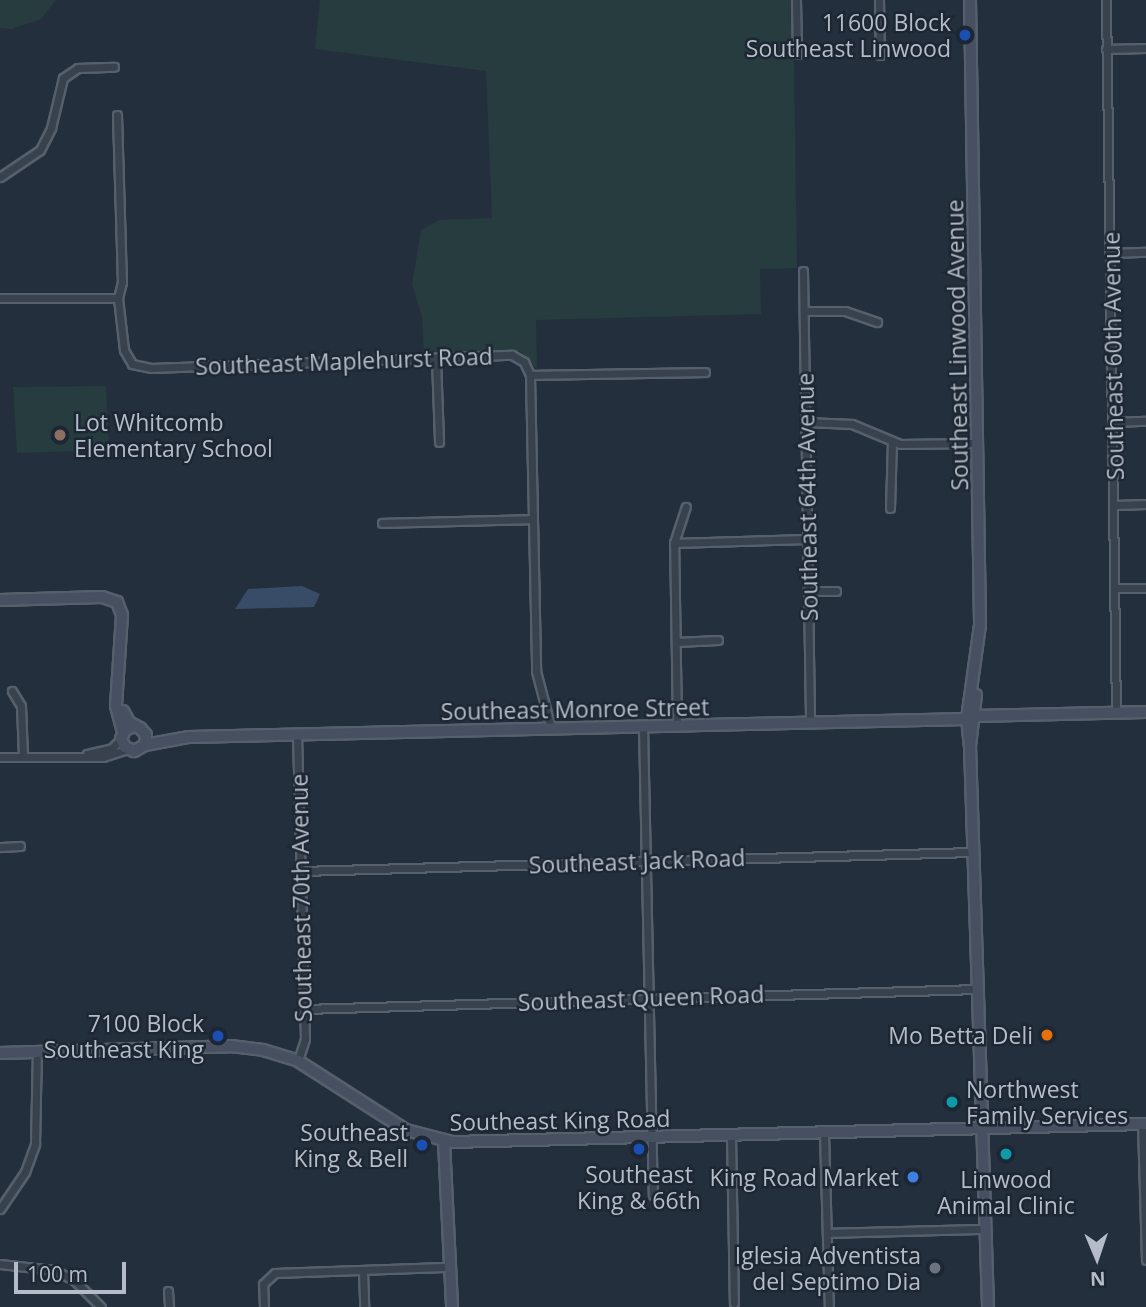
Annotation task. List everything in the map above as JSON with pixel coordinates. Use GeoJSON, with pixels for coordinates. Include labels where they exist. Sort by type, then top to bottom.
{"type":"FeatureCollection","features":[{"type":"Feature","properties":{"kind":"main road","name":"Southeast Linwood Avenue"},"geometry":{"type":"LineString","coordinates":[[970,0],[980,649],[970,746],[988,1307]]}},
{"type":"Feature","properties":{"kind":"main road"},"geometry":{"type":"LineString","coordinates":[[0,600],[106,597],[117,602],[122,615],[116,706],[128,749],[137,751],[145,745],[145,732],[134,726],[124,713],[119,683]]}},
{"type":"Feature","properties":{"kind":"main road","name":"Southeast Monroe Street"},"geometry":{"type":"LineString","coordinates":[[145,732],[184,737],[1146,712]]}},
{"type":"Feature","properties":{"kind":"main road"},"geometry":{"type":"LineString","coordinates":[[122,735],[134,726]]}},
{"type":"Feature","properties":{"kind":"main road","name":"Southeast Monroe Street"},"geometry":{"type":"LineString","coordinates":[[145,745],[184,737]]}},
{"type":"Feature","properties":{"kind":"main road","name":"Southeast King Road"},"geometry":{"type":"LineString","coordinates":[[0,1053],[231,1046],[298,1061],[391,1123],[444,1142],[1144,1124]]}},
{"type":"Feature","properties":{"kind":"main road"},"geometry":{"type":"LineString","coordinates":[[444,1142],[452,1307]]}},
{"type":"Feature","properties":{"kind":"street"},"geometry":{"type":"LineString","coordinates":[[796,0],[797,54]]}},
{"type":"Feature","properties":{"kind":"street"},"geometry":{"type":"LineString","coordinates":[[878,0],[880,55]]}},
{"type":"Feature","properties":{"kind":"street","name":"Southeast 60th Avenue"},"geometry":{"type":"LineString","coordinates":[[1105,0],[1118,588],[1116,712]]}},
{"type":"Feature","properties":{"kind":"street"},"geometry":{"type":"LineString","coordinates":[[1107,49],[1146,48]]}},
{"type":"Feature","properties":{"kind":"street"},"geometry":{"type":"LineString","coordinates":[[0,177],[40,150],[51,128],[63,78],[78,68],[114,67]]}},
{"type":"Feature","properties":{"kind":"street"},"geometry":{"type":"LineString","coordinates":[[0,298],[118,298],[122,282],[117,115]]}},
{"type":"Feature","properties":{"kind":"street"},"geometry":{"type":"LineString","coordinates":[[1111,253],[1146,252]]}},
{"type":"Feature","properties":{"kind":"street","name":"Southeast 64th Avenue"},"geometry":{"type":"LineString","coordinates":[[803,271],[810,722]]}},
{"type":"Feature","properties":{"kind":"street","name":"Southeast Maplehurst Road"},"geometry":{"type":"LineString","coordinates":[[118,298],[129,361],[145,369],[512,355],[524,362],[530,375]]}},
{"type":"Feature","properties":{"kind":"street"},"geometry":{"type":"LineString","coordinates":[[804,311],[845,311],[877,322]]}},
{"type":"Feature","properties":{"kind":"street"},"geometry":{"type":"LineString","coordinates":[[436,359],[439,442]]}},
{"type":"Feature","properties":{"kind":"street"},"geometry":{"type":"LineString","coordinates":[[551,728],[536,679],[530,375],[705,372]]}},
{"type":"Feature","properties":{"kind":"street"},"geometry":{"type":"LineString","coordinates":[[1113,422],[1146,421]]}},
{"type":"Feature","properties":{"kind":"street"},"geometry":{"type":"LineString","coordinates":[[806,422],[852,425],[892,442],[978,443]]}},
{"type":"Feature","properties":{"kind":"street"},"geometry":{"type":"LineString","coordinates":[[890,508],[892,442]]}},
{"type":"Feature","properties":{"kind":"street"},"geometry":{"type":"LineString","coordinates":[[1116,505],[1146,504]]}},
{"type":"Feature","properties":{"kind":"street"},"geometry":{"type":"LineString","coordinates":[[677,725],[674,543],[686,507]]}},
{"type":"Feature","properties":{"kind":"street"},"geometry":{"type":"LineString","coordinates":[[382,523],[533,519]]}},
{"type":"Feature","properties":{"kind":"street"},"geometry":{"type":"LineString","coordinates":[[674,543],[806,539]]}},
{"type":"Feature","properties":{"kind":"street"},"geometry":{"type":"LineString","coordinates":[[1118,588],[1146,588]]}},
{"type":"Feature","properties":{"kind":"street"},"geometry":{"type":"LineString","coordinates":[[807,591],[836,591]]}},
{"type":"Feature","properties":{"kind":"street"},"geometry":{"type":"LineString","coordinates":[[676,642],[718,640]]}},
{"type":"Feature","properties":{"kind":"street"},"geometry":{"type":"LineString","coordinates":[[12,691],[21,705],[23,756]]}},
{"type":"Feature","properties":{"kind":"street"},"geometry":{"type":"LineString","coordinates":[[643,726],[648,861],[653,1195]]}},
{"type":"Feature","properties":{"kind":"street","name":"Southeast 70th Avenue"},"geometry":{"type":"LineString","coordinates":[[297,734],[304,1009],[304,1045],[298,1061]]}},
{"type":"Feature","properties":{"kind":"street"},"geometry":{"type":"LineString","coordinates":[[86,755],[112,748],[122,735]]}},
{"type":"Feature","properties":{"kind":"street"},"geometry":{"type":"LineString","coordinates":[[0,757],[103,757],[128,749]]}},
{"type":"Feature","properties":{"kind":"street"},"geometry":{"type":"LineString","coordinates":[[0,847],[20,846]]}},
{"type":"Feature","properties":{"kind":"street","name":"Southeast Jack Road"},"geometry":{"type":"LineString","coordinates":[[301,870],[972,852]]}},
{"type":"Feature","properties":{"kind":"street","name":"Southeast Queen Road"},"geometry":{"type":"LineString","coordinates":[[304,1009],[978,989]]}},
{"type":"Feature","properties":{"kind":"street"},"geometry":{"type":"LineString","coordinates":[[0,1209],[25,1172],[35,1144],[37,1051]]}},
{"type":"Feature","properties":{"kind":"street"},"geometry":{"type":"LineString","coordinates":[[1144,1124],[1146,1260]]}},
{"type":"Feature","properties":{"kind":"street"},"geometry":{"type":"LineString","coordinates":[[824,1133],[829,1307]]}},
{"type":"Feature","properties":{"kind":"street"},"geometry":{"type":"LineString","coordinates":[[731,1136],[734,1303]]}},
{"type":"Feature","properties":{"kind":"street"},"geometry":{"type":"LineString","coordinates":[[827,1233],[985,1229]]}},
{"type":"Feature","properties":{"kind":"street"},"geometry":{"type":"LineString","coordinates":[[0,1264],[54,1270],[75,1280],[102,1307]]}},
{"type":"Feature","properties":{"kind":"street"},"geometry":{"type":"LineString","coordinates":[[264,1307],[263,1284],[275,1273],[451,1267]]}},
{"type":"Feature","properties":{"kind":"street"},"geometry":{"type":"LineString","coordinates":[[363,1270],[364,1307]]}},
{"type":"Feature","properties":{"kind":"street"},"geometry":{"type":"LineString","coordinates":[[168,1291],[169,1307]]}},
{"type":"Feature","properties":{"kind":"green space"},"geometry":{"type":"Polygon","coordinates":[[[0,0],[56,0],[41,19],[11,29],[0,28],[0,0]]]}},
{"type":"Feature","properties":{"kind":"green space"},"geometry":{"type":"Polygon","coordinates":[[[320,0],[793,0],[797,268],[760,269],[761,314],[536,320],[537,369],[520,351],[424,354],[422,317],[412,284],[421,230],[439,220],[492,218],[486,71],[315,49],[320,0]]]}},
{"type":"Feature","properties":{"kind":"green space"},"geometry":{"type":"Polygon","coordinates":[[[106,386],[109,450],[17,453],[13,387],[106,386]]]}},
{"type":"Feature","properties":{"kind":"water"},"geometry":{"type":"Polygon","coordinates":[[[302,586],[320,594],[314,607],[235,609],[248,589],[302,586]]]}},
{"type":"Feature","properties":{"kind":"place","name":"11600 Block Southeast Linwood"},"geometry":{"type":"Point","coordinates":[965,35]}},
{"type":"Feature","properties":{"kind":"place","name":"Lot Whitcomb Elementary School"},"geometry":{"type":"Point","coordinates":[60,435]}},
{"type":"Feature","properties":{"kind":"place","name":"Mo Betta Deli"},"geometry":{"type":"Point","coordinates":[1047,1035]}},
{"type":"Feature","properties":{"kind":"place","name":"7100 Block Southeast King"},"geometry":{"type":"Point","coordinates":[218,1036]}},
{"type":"Feature","properties":{"kind":"place","name":"Northwest Family Services"},"geometry":{"type":"Point","coordinates":[952,1102]}},
{"type":"Feature","properties":{"kind":"place","name":"Southeast King & Bell"},"geometry":{"type":"Point","coordinates":[422,1145]}},
{"type":"Feature","properties":{"kind":"place","name":"Southeast King & 66th"},"geometry":{"type":"Point","coordinates":[639,1149]}},
{"type":"Feature","properties":{"kind":"place","name":"Linwood Animal Clinic"},"geometry":{"type":"Point","coordinates":[1006,1154]}},
{"type":"Feature","properties":{"kind":"place","name":"King Road Market"},"geometry":{"type":"Point","coordinates":[913,1177]}},
{"type":"Feature","properties":{"kind":"place","name":"Iglesia Adventista del Septimo Dia"},"geometry":{"type":"Point","coordinates":[935,1268]}}]}
